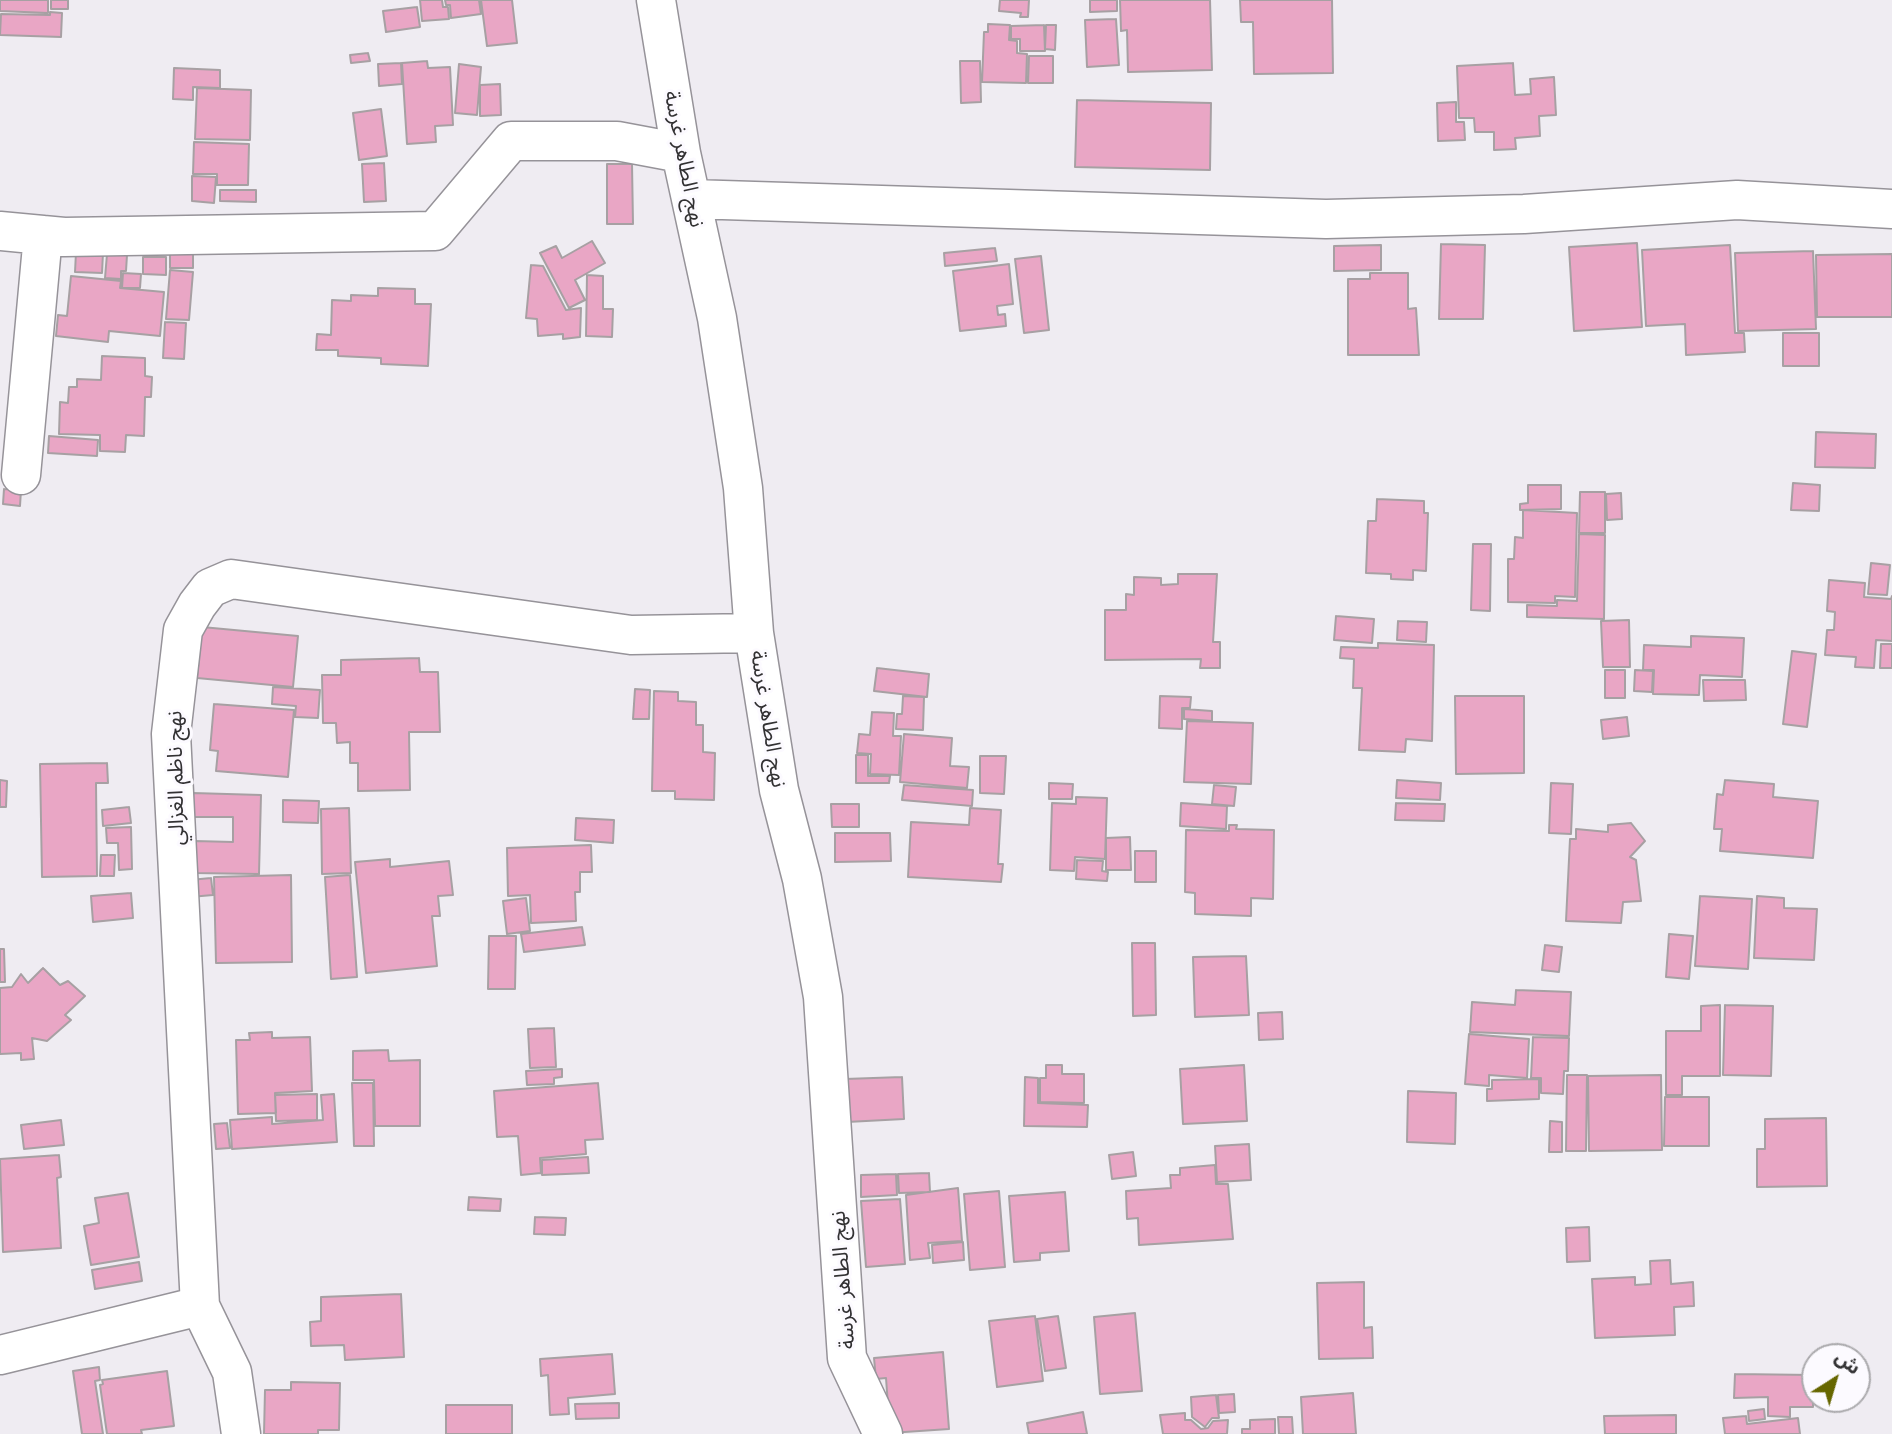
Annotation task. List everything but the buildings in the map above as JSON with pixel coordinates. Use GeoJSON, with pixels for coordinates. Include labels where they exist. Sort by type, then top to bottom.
{"type":"FeatureCollection","features":[{"type":"Feature","properties":{"kind":"street","name":"نهج الطاهر غرسة"},"geometry":{"type":"LineString","coordinates":[[656,0],[681,153],[717,318],[743,488],[754,633],[779,790],[802,878],[823,997],[847,1358],[883,1434]]}},
{"type":"Feature","properties":{"kind":"street"},"geometry":{"type":"LineString","coordinates":[[0,231],[43,235],[435,231],[512,141],[617,141],[681,153]]}},
{"type":"Feature","properties":{"kind":"street"},"geometry":{"type":"LineString","coordinates":[[691,199],[1326,219],[1524,214],[1737,200],[1892,209]]}},
{"type":"Feature","properties":{"kind":"street"},"geometry":{"type":"LineString","coordinates":[[21,475],[43,235]]}},
{"type":"Feature","properties":{"kind":"street","name":"نهج ناظم الغزالي"},"geometry":{"type":"LineString","coordinates":[[241,1434],[232,1372],[200,1306],[171,734],[183,630],[210,588],[231,579],[631,635],[754,633]]}},
{"type":"Feature","properties":{"kind":"street"},"geometry":{"type":"LineString","coordinates":[[0,1355],[200,1306]]}}]}
